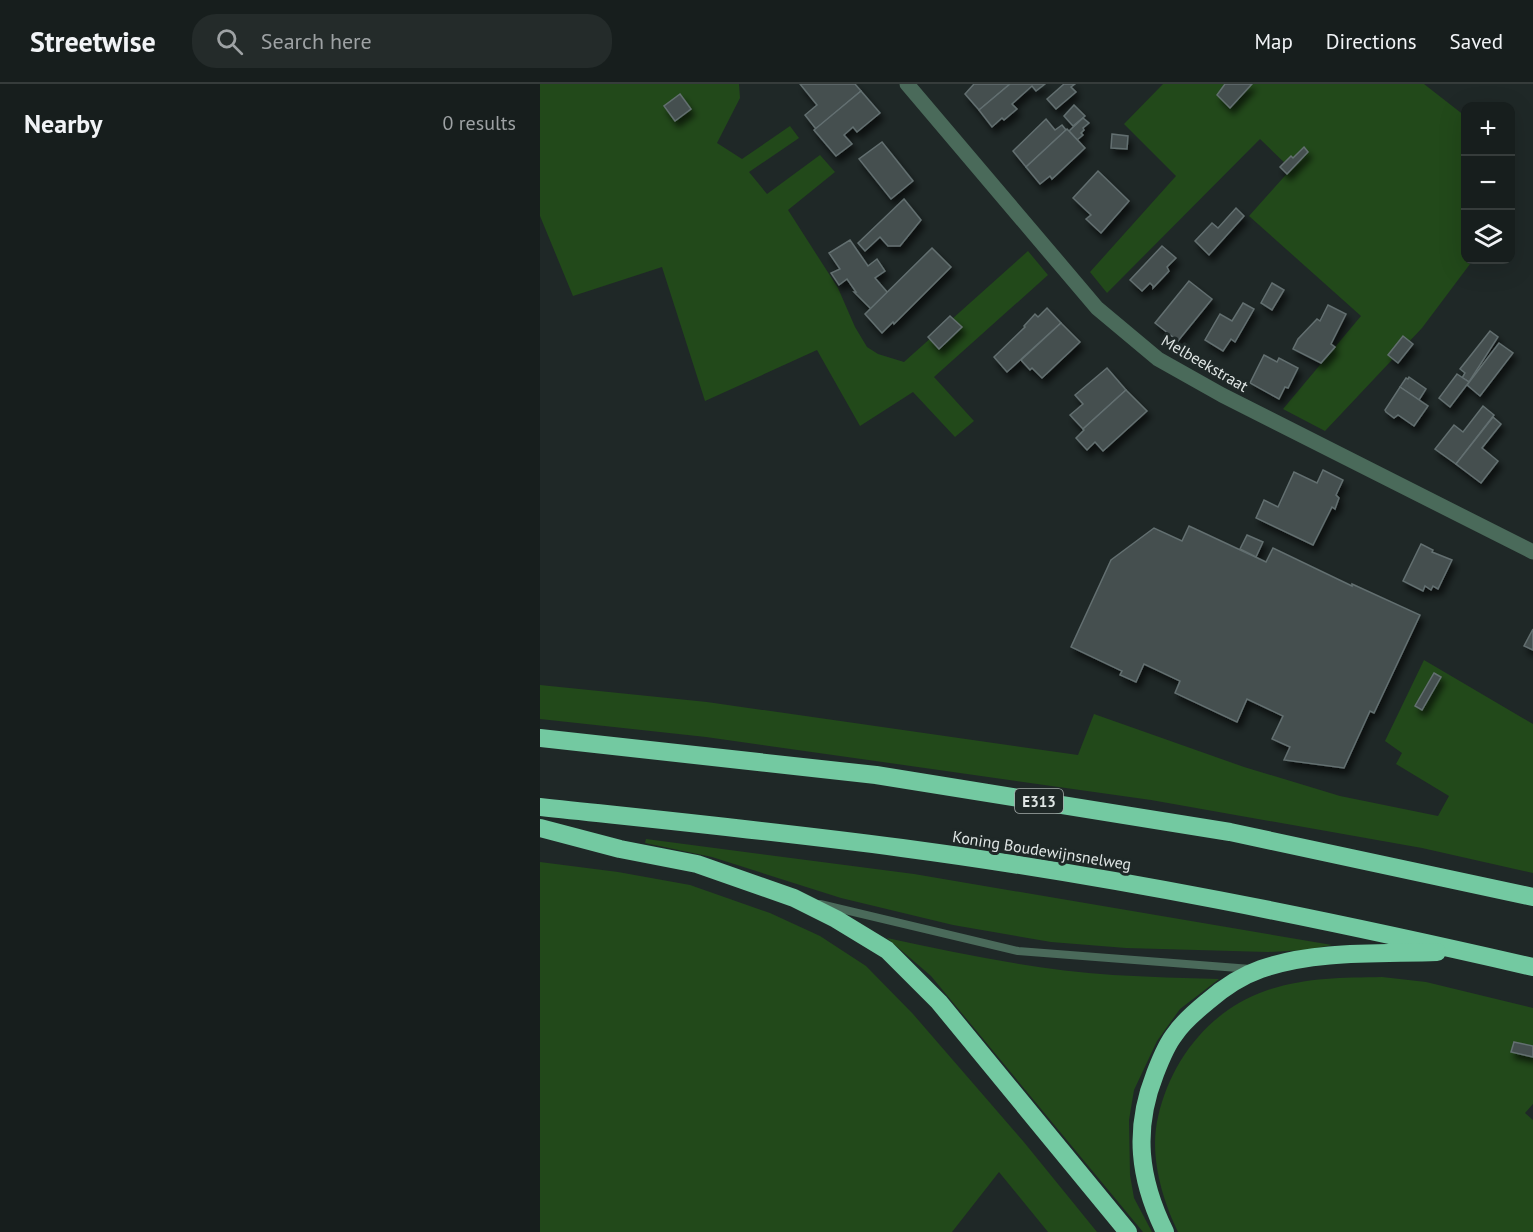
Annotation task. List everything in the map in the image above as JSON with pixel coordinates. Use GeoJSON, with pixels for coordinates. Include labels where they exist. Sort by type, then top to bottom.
{"type":"FeatureCollection","features":[{"type":"Feature","properties":{"kind":"highway","name":"E313"},"geometry":{"type":"LineString","coordinates":[[540,738],[876,775],[1230,832],[1533,897]]}},
{"type":"Feature","properties":{"kind":"highway","name":"Koning Boudewijnsnelweg"},"geometry":{"type":"LineString","coordinates":[[540,807],[902,848],[1079,874],[1240,903],[1533,967]]}},
{"type":"Feature","properties":{"kind":"highway"},"geometry":{"type":"LineString","coordinates":[[540,828],[620,849],[697,864],[794,898],[836,919],[887,950],[946,1010],[1128,1232]]}},
{"type":"Feature","properties":{"kind":"highway"},"geometry":{"type":"LineString","coordinates":[[1165,1232],[1153,1208],[1142,1163],[1142,1119],[1160,1060],[1174,1034],[1194,1013],[1219,992],[1260,969],[1288,961],[1318,957],[1465,951]]}},
{"type":"Feature","properties":{"kind":"street","name":"Melbeekstraat"},"geometry":{"type":"LineString","coordinates":[[907,84],[1097,309],[1158,359],[1222,395],[1533,552]]}},
{"type":"Feature","properties":{"kind":"lane"},"geometry":{"type":"LineString","coordinates":[[794,898],[1018,951],[1260,969]]}},
{"type":"Feature","properties":{"kind":"green space"},"geometry":{"type":"Polygon","coordinates":[[[540,84],[739,84],[740,98],[717,143],[742,159],[790,126],[799,138],[749,172],[767,194],[820,155],[835,172],[788,210],[838,288],[855,327],[867,347],[878,354],[904,362],[1028,251],[1048,275],[934,377],[974,421],[955,437],[913,392],[860,426],[817,350],[705,401],[662,267],[573,296],[540,216],[540,84]]]}},
{"type":"Feature","properties":{"kind":"green space"},"geometry":{"type":"Polygon","coordinates":[[[1163,84],[1424,84],[1461,113],[1461,264],[1470,264],[1422,328],[1325,431],[1283,409],[1361,316],[1249,216],[1291,169],[1260,139],[1107,293],[1090,272],[1176,176],[1124,124],[1163,84]]]}},
{"type":"Feature","properties":{"kind":"green space"},"geometry":{"type":"Polygon","coordinates":[[[1424,660],[1533,724],[1533,873],[1422,848],[1151,800],[706,737],[540,719],[540,685],[707,702],[1078,755],[1094,714],[1244,767],[1340,796],[1438,816],[1449,796],[1396,764],[1402,753],[1385,741],[1424,660]]]}},
{"type":"Feature","properties":{"kind":"green space"},"geometry":{"type":"Polygon","coordinates":[[[646,839],[914,874],[1332,945],[1305,950],[1268,952],[1126,948],[1051,942],[953,925],[841,898],[712,857],[645,843],[646,839]]]}},
{"type":"Feature","properties":{"kind":"green space"},"geometry":{"type":"Polygon","coordinates":[[[540,862],[618,872],[690,885],[770,913],[820,936],[866,966],[913,1014],[1023,1141],[1097,1232],[1048,1232],[999,1172],[952,1232],[540,1232],[540,862]]]}},
{"type":"Feature","properties":{"kind":"green space"},"geometry":{"type":"Polygon","coordinates":[[[887,938],[971,955],[1085,973],[1219,979],[1180,1009],[1157,1041],[1134,1090],[1129,1120],[1130,1175],[1134,1198],[1152,1232],[1143,1232],[931,976],[887,938]]]}},
{"type":"Feature","properties":{"kind":"green space"},"geometry":{"type":"Polygon","coordinates":[[[1382,977],[1426,982],[1533,1008],[1533,1104],[1525,1113],[1533,1120],[1533,1232],[1178,1232],[1162,1191],[1156,1161],[1156,1131],[1164,1096],[1172,1076],[1195,1040],[1226,1011],[1265,991],[1309,981],[1382,977]]]}},
{"type":"Feature","properties":{"kind":"building"},"geometry":{"type":"Polygon","coordinates":[[[800,84],[855,84],[861,91],[816,129],[805,115],[817,105],[800,84]]]}},
{"type":"Feature","properties":{"kind":"building"},"geometry":{"type":"Polygon","coordinates":[[[974,84],[1010,84],[979,110],[965,94],[974,84]]]}},
{"type":"Feature","properties":{"kind":"building"},"geometry":{"type":"Polygon","coordinates":[[[1010,84],[1045,84],[1036,91],[1032,86],[1012,104],[1017,109],[992,127],[979,110],[1010,84]]]}},
{"type":"Feature","properties":{"kind":"building"},"geometry":{"type":"Polygon","coordinates":[[[1064,84],[1075,84],[1071,87],[1076,92],[1056,109],[1047,99],[1064,84]]]}},
{"type":"Feature","properties":{"kind":"building"},"geometry":{"type":"Polygon","coordinates":[[[1225,84],[1252,84],[1230,108],[1217,95],[1225,84]]]}},
{"type":"Feature","properties":{"kind":"building"},"geometry":{"type":"Polygon","coordinates":[[[861,91],[880,113],[857,132],[853,127],[844,135],[852,144],[836,156],[814,130],[861,91]]]}},
{"type":"Feature","properties":{"kind":"building"},"geometry":{"type":"Polygon","coordinates":[[[680,94],[691,109],[675,121],[664,106],[680,94]]]}},
{"type":"Feature","properties":{"kind":"building"},"geometry":{"type":"Polygon","coordinates":[[[1074,105],[1085,116],[1073,126],[1064,116],[1074,105]]]}},
{"type":"Feature","properties":{"kind":"building"},"geometry":{"type":"Polygon","coordinates":[[[1083,118],[1089,123],[1083,128],[1081,133],[1083,135],[1077,140],[1069,131],[1083,118]]]}},
{"type":"Feature","properties":{"kind":"building"},"geometry":{"type":"Polygon","coordinates":[[[1046,119],[1055,130],[1062,125],[1066,130],[1026,167],[1013,151],[1046,119]]]}},
{"type":"Feature","properties":{"kind":"building"},"geometry":{"type":"Polygon","coordinates":[[[1067,129],[1085,148],[1052,179],[1050,176],[1040,184],[1026,167],[1067,129]]]}},
{"type":"Feature","properties":{"kind":"building"},"geometry":{"type":"Polygon","coordinates":[[[1112,134],[1128,136],[1127,149],[1111,148],[1112,134]]]}},
{"type":"Feature","properties":{"kind":"building"},"geometry":{"type":"Polygon","coordinates":[[[882,142],[913,181],[891,199],[859,159],[882,142]]]}},
{"type":"Feature","properties":{"kind":"building"},"geometry":{"type":"Polygon","coordinates":[[[1304,147],[1308,152],[1287,174],[1280,167],[1304,147]]]}},
{"type":"Feature","properties":{"kind":"building"},"geometry":{"type":"Polygon","coordinates":[[[1098,171],[1129,201],[1101,233],[1086,219],[1091,215],[1073,198],[1098,171]]]}},
{"type":"Feature","properties":{"kind":"building"},"geometry":{"type":"Polygon","coordinates":[[[904,199],[921,220],[900,246],[888,246],[880,237],[865,251],[858,243],[904,199]]]}},
{"type":"Feature","properties":{"kind":"building"},"geometry":{"type":"Polygon","coordinates":[[[1236,208],[1244,216],[1209,255],[1195,241],[1212,223],[1218,228],[1236,208]]]}},
{"type":"Feature","properties":{"kind":"building"},"geometry":{"type":"Polygon","coordinates":[[[850,240],[868,266],[877,259],[885,271],[875,278],[888,293],[871,309],[854,292],[856,292],[847,279],[839,285],[831,273],[840,269],[829,253],[850,240]]]}},
{"type":"Feature","properties":{"kind":"building"},"geometry":{"type":"Polygon","coordinates":[[[1162,246],[1176,258],[1167,267],[1169,271],[1153,288],[1150,283],[1142,291],[1130,280],[1162,246]]]}},
{"type":"Feature","properties":{"kind":"building"},"geometry":{"type":"Polygon","coordinates":[[[932,248],[951,267],[882,333],[865,314],[932,248]]]}},
{"type":"Feature","properties":{"kind":"building"},"geometry":{"type":"Polygon","coordinates":[[[1189,281],[1212,299],[1178,341],[1155,323],[1189,281]]]}},
{"type":"Feature","properties":{"kind":"building"},"geometry":{"type":"Polygon","coordinates":[[[1272,283],[1284,290],[1272,310],[1261,303],[1272,283]]]}},
{"type":"Feature","properties":{"kind":"building"},"geometry":{"type":"Polygon","coordinates":[[[1243,303],[1254,309],[1235,342],[1231,339],[1223,351],[1205,340],[1220,314],[1232,321],[1243,303]]]}},
{"type":"Feature","properties":{"kind":"building"},"geometry":{"type":"Polygon","coordinates":[[[1328,305],[1346,314],[1331,344],[1335,347],[1321,363],[1293,349],[1298,339],[1317,319],[1320,321],[1328,305]]]}},
{"type":"Feature","properties":{"kind":"building"},"geometry":{"type":"Polygon","coordinates":[[[1047,308],[1061,323],[1007,372],[994,357],[1035,314],[1038,317],[1047,308]]]}},
{"type":"Feature","properties":{"kind":"building"},"geometry":{"type":"Polygon","coordinates":[[[950,316],[962,327],[939,349],[928,337],[950,316]]]}},
{"type":"Feature","properties":{"kind":"building"},"geometry":{"type":"Polygon","coordinates":[[[1061,323],[1080,342],[1042,378],[1021,360],[1061,323]]]}},
{"type":"Feature","properties":{"kind":"building"},"geometry":{"type":"Polygon","coordinates":[[[1490,331],[1498,337],[1469,382],[1462,378],[1465,373],[1460,369],[1490,331]]]}},
{"type":"Feature","properties":{"kind":"building"},"geometry":{"type":"Polygon","coordinates":[[[1403,336],[1413,344],[1398,363],[1388,355],[1403,336]]]}},
{"type":"Feature","properties":{"kind":"building"},"geometry":{"type":"Polygon","coordinates":[[[1499,343],[1513,353],[1480,396],[1467,385],[1499,343]]]}},
{"type":"Feature","properties":{"kind":"building"},"geometry":{"type":"Polygon","coordinates":[[[1264,355],[1277,362],[1279,358],[1298,368],[1288,388],[1285,387],[1279,399],[1250,383],[1264,355]]]}},
{"type":"Feature","properties":{"kind":"building"},"geometry":{"type":"Polygon","coordinates":[[[1107,368],[1126,390],[1083,429],[1070,415],[1083,404],[1075,395],[1107,368]]]}},
{"type":"Feature","properties":{"kind":"building"},"geometry":{"type":"Polygon","coordinates":[[[1457,374],[1469,382],[1450,407],[1439,398],[1457,374]]]}},
{"type":"Feature","properties":{"kind":"building"},"geometry":{"type":"Polygon","coordinates":[[[1409,377],[1426,389],[1419,400],[1400,387],[1409,377]]]}},
{"type":"Feature","properties":{"kind":"building"},"geometry":{"type":"Polygon","coordinates":[[[1400,387],[1428,406],[1414,426],[1398,415],[1394,418],[1385,410],[1400,387]]]}},
{"type":"Feature","properties":{"kind":"building"},"geometry":{"type":"Polygon","coordinates":[[[1126,390],[1147,411],[1103,451],[1095,442],[1087,450],[1076,438],[1126,390]]]}},
{"type":"Feature","properties":{"kind":"building"},"geometry":{"type":"Polygon","coordinates":[[[1483,406],[1494,415],[1456,464],[1435,449],[1454,425],[1463,432],[1483,406]]]}},
{"type":"Feature","properties":{"kind":"building"},"geometry":{"type":"Polygon","coordinates":[[[1493,417],[1501,424],[1482,448],[1498,461],[1481,483],[1456,464],[1493,417]]]}},
{"type":"Feature","properties":{"kind":"building"},"geometry":{"type":"Polygon","coordinates":[[[1323,470],[1343,480],[1336,495],[1339,498],[1335,509],[1332,507],[1313,545],[1256,518],[1264,500],[1278,507],[1294,472],[1317,483],[1323,470]]]}},
{"type":"Feature","properties":{"kind":"building"},"geometry":{"type":"Polygon","coordinates":[[[1189,526],[1266,562],[1273,548],[1352,586],[1352,584],[1420,615],[1374,713],[1370,711],[1344,768],[1284,760],[1290,747],[1272,739],[1283,716],[1247,699],[1237,722],[1175,693],[1180,681],[1144,664],[1136,682],[1120,675],[1122,671],[1071,647],[1111,560],[1154,528],[1182,541],[1189,526]]]}},
{"type":"Feature","properties":{"kind":"building"},"geometry":{"type":"Polygon","coordinates":[[[1247,535],[1263,542],[1256,557],[1240,549],[1247,535]]]}},
{"type":"Feature","properties":{"kind":"building"},"geometry":{"type":"Polygon","coordinates":[[[1421,544],[1433,550],[1432,552],[1452,560],[1438,589],[1433,586],[1431,590],[1425,586],[1423,591],[1403,581],[1421,544]]]}},
{"type":"Feature","properties":{"kind":"building"},"geometry":{"type":"Polygon","coordinates":[[[1533,629],[1533,650],[1524,646],[1533,629]]]}},
{"type":"Feature","properties":{"kind":"building"},"geometry":{"type":"Polygon","coordinates":[[[1434,673],[1441,677],[1422,710],[1415,706],[1434,673]]]}},
{"type":"Feature","properties":{"kind":"building"},"geometry":{"type":"Polygon","coordinates":[[[1514,1042],[1533,1046],[1533,1057],[1511,1052],[1514,1042]]]}}]}
